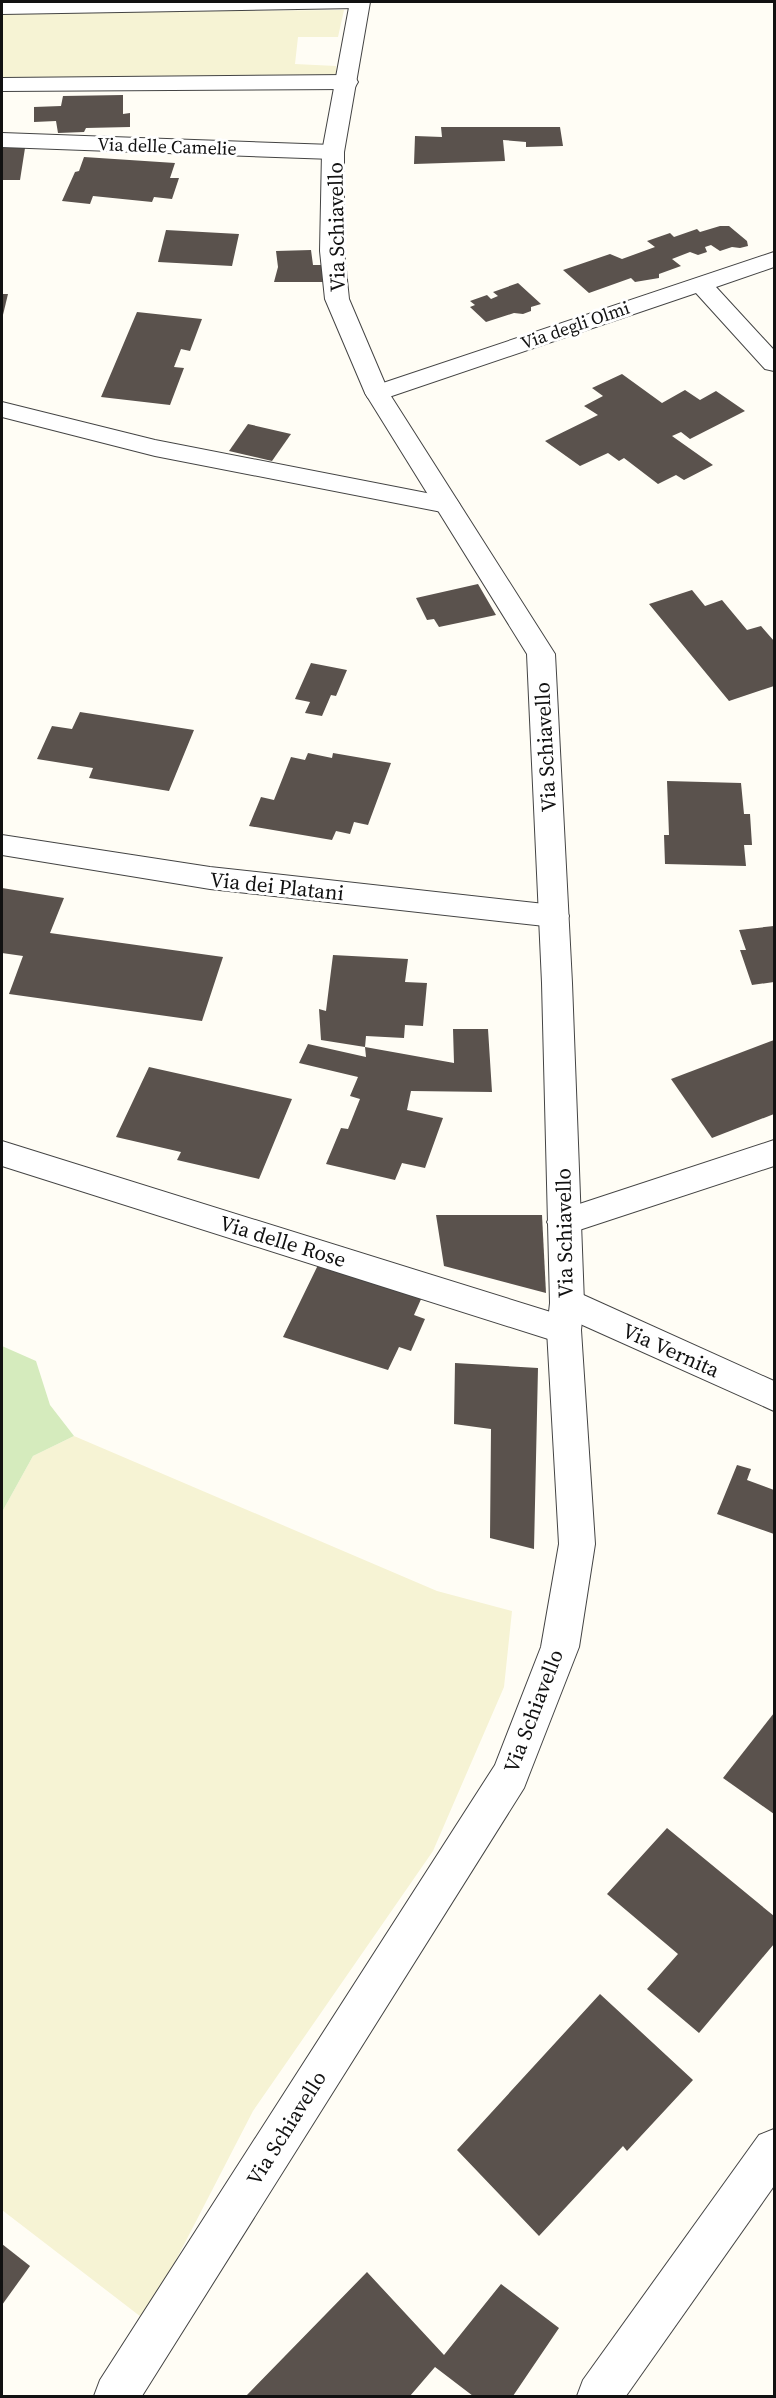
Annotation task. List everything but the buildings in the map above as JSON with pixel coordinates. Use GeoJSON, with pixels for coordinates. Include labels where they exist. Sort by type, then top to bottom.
{"type":"FeatureCollection","features":[{"type":"Feature","properties":{"kind":"street"},"geometry":{"type":"LineString","coordinates":[[2,8],[358,2]]}},
{"type":"Feature","properties":{"kind":"street","name":"Via Schiavello"},"geometry":{"type":"LineString","coordinates":[[116,2397],[510,1775],[560,1647],[577,1544],[565,1317],[554,916],[541,654],[376,393],[336,299],[332,251],[333,152],[347,82],[358,2]]}},
{"type":"Feature","properties":{"kind":"street"},"geometry":{"type":"LineString","coordinates":[[2,85],[347,82]]}},
{"type":"Feature","properties":{"kind":"street","name":"Via delle Camelie"},"geometry":{"type":"LineString","coordinates":[[2,140],[333,152]]}},
{"type":"Feature","properties":{"kind":"street","name":"Via degli Olmi"},"geometry":{"type":"LineString","coordinates":[[376,393],[774,259]]}},
{"type":"Feature","properties":{"kind":"street"},"geometry":{"type":"LineString","coordinates":[[700,284],[774,364]]}},
{"type":"Feature","properties":{"kind":"street"},"geometry":{"type":"LineString","coordinates":[[2,410],[155,448],[447,505]]}},
{"type":"Feature","properties":{"kind":"street","name":"Via dei Platani"},"geometry":{"type":"LineString","coordinates":[[2,845],[210,878],[554,916]]}},
{"type":"Feature","properties":{"kind":"street"},"geometry":{"type":"LineString","coordinates":[[564,1222],[774,1153]]}},
{"type":"Feature","properties":{"kind":"street","name":"Via delle Rose"},"geometry":{"type":"LineString","coordinates":[[2,1154],[565,1317]]}},
{"type":"Feature","properties":{"kind":"street","name":"Via Vernita"},"geometry":{"type":"LineString","coordinates":[[565,1317],[774,1397]]}},
{"type":"Feature","properties":{"kind":"street"},"geometry":{"type":"LineString","coordinates":[[599,2397],[774,2150]]}},
{"type":"Feature","properties":{"kind":"shaded area"},"geometry":{"type":"Polygon","coordinates":[[[344,10],[338,37],[298,37],[295,64],[336,66],[337,77],[2,79],[2,13],[344,10]]]}},
{"type":"Feature","properties":{"kind":"shaded area"},"geometry":{"type":"Polygon","coordinates":[[[74,1436],[437,1591],[512,1611],[504,1687],[433,1851],[253,2111],[145,2320],[2,2210],[2,1512],[33,1456],[74,1436]]]}},
{"type":"Feature","properties":{"kind":"green space"},"geometry":{"type":"Polygon","coordinates":[[[2,1346],[36,1361],[50,1405],[74,1436],[33,1456],[2,1512],[2,1346]]]}}]}
